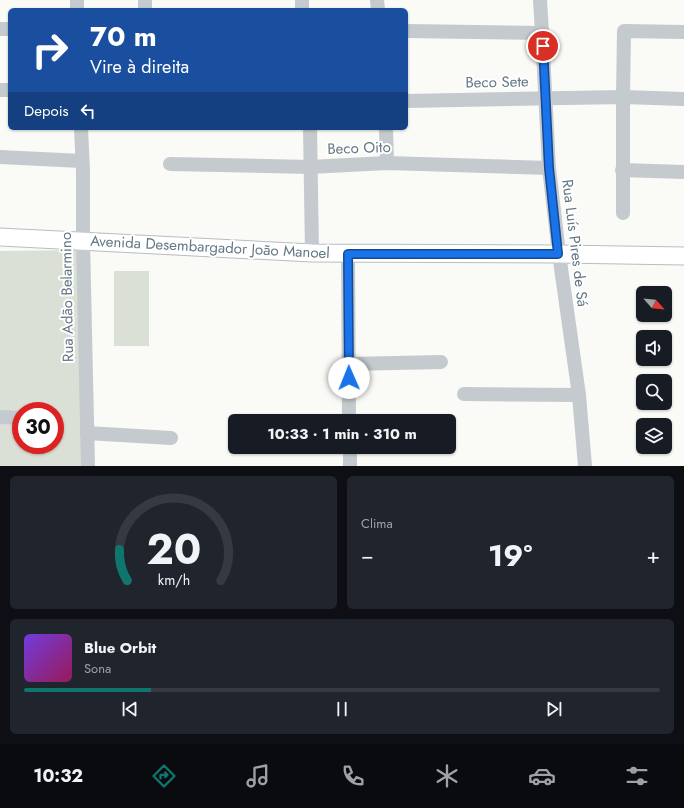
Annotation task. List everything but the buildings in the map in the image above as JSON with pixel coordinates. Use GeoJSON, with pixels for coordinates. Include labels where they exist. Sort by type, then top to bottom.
{"type":"FeatureCollection","features":[{"type":"Feature","properties":{"kind":"main road","name":"Avenida Desembargador João Manoel"},"geometry":{"type":"LineString","coordinates":[[0,237],[312,253],[684,256]]}},
{"type":"Feature","properties":{"kind":"street","name":"Rua Luís Pires de Sá"},"geometry":{"type":"LineString","coordinates":[[540,0],[549,168],[558,254],[579,395],[585,466]]}},
{"type":"Feature","properties":{"kind":"street"},"geometry":{"type":"LineString","coordinates":[[408,31],[542,33]]}},
{"type":"Feature","properties":{"kind":"street"},"geometry":{"type":"LineString","coordinates":[[623,213],[622,170],[624,31],[684,32]]}},
{"type":"Feature","properties":{"kind":"street","name":"Beco Sete"},"geometry":{"type":"LineString","coordinates":[[408,101],[623,97],[684,99]]}},
{"type":"Feature","properties":{"kind":"street","name":"Rua Adão Belarmino"},"geometry":{"type":"LineString","coordinates":[[81,130],[83,172],[82,241],[88,466]]}},
{"type":"Feature","properties":{"kind":"street"},"geometry":{"type":"LineString","coordinates":[[310,130],[312,253]]}},
{"type":"Feature","properties":{"kind":"street"},"geometry":{"type":"LineString","coordinates":[[386,130],[387,163]]}},
{"type":"Feature","properties":{"kind":"street"},"geometry":{"type":"LineString","coordinates":[[0,157],[82,161]]}},
{"type":"Feature","properties":{"kind":"street","name":"Beco Oito"},"geometry":{"type":"LineString","coordinates":[[170,164],[310,167],[387,163],[549,168]]}},
{"type":"Feature","properties":{"kind":"street"},"geometry":{"type":"LineString","coordinates":[[622,170],[684,172]]}},
{"type":"Feature","properties":{"kind":"street"},"geometry":{"type":"LineString","coordinates":[[348,254],[348,364],[350,414]]}},
{"type":"Feature","properties":{"kind":"street"},"geometry":{"type":"LineString","coordinates":[[348,364],[441,362]]}},
{"type":"Feature","properties":{"kind":"street"},"geometry":{"type":"LineString","coordinates":[[464,394],[579,395]]}},
{"type":"Feature","properties":{"kind":"street"},"geometry":{"type":"LineString","coordinates":[[0,417],[12,418]]}},
{"type":"Feature","properties":{"kind":"street"},"geometry":{"type":"LineString","coordinates":[[86,433],[171,438]]}},
{"type":"Feature","properties":{"kind":"street"},"geometry":{"type":"LineString","coordinates":[[350,454],[350,466]]}},
{"type":"Feature","properties":{"kind":"shaded area"},"geometry":{"type":"Polygon","coordinates":[[[81,250],[81,466],[0,466],[0,251],[81,250]]]}},
{"type":"Feature","properties":{"kind":"shaded area"},"geometry":{"type":"Polygon","coordinates":[[[114,271],[149,271],[149,346],[114,346],[114,271]]]}},
{"type":"Feature","properties":{"kind":"route"},"geometry":{"type":"LineString","coordinates":[[349,378],[348,254],[558,254],[549,168],[543,46]]}}]}
